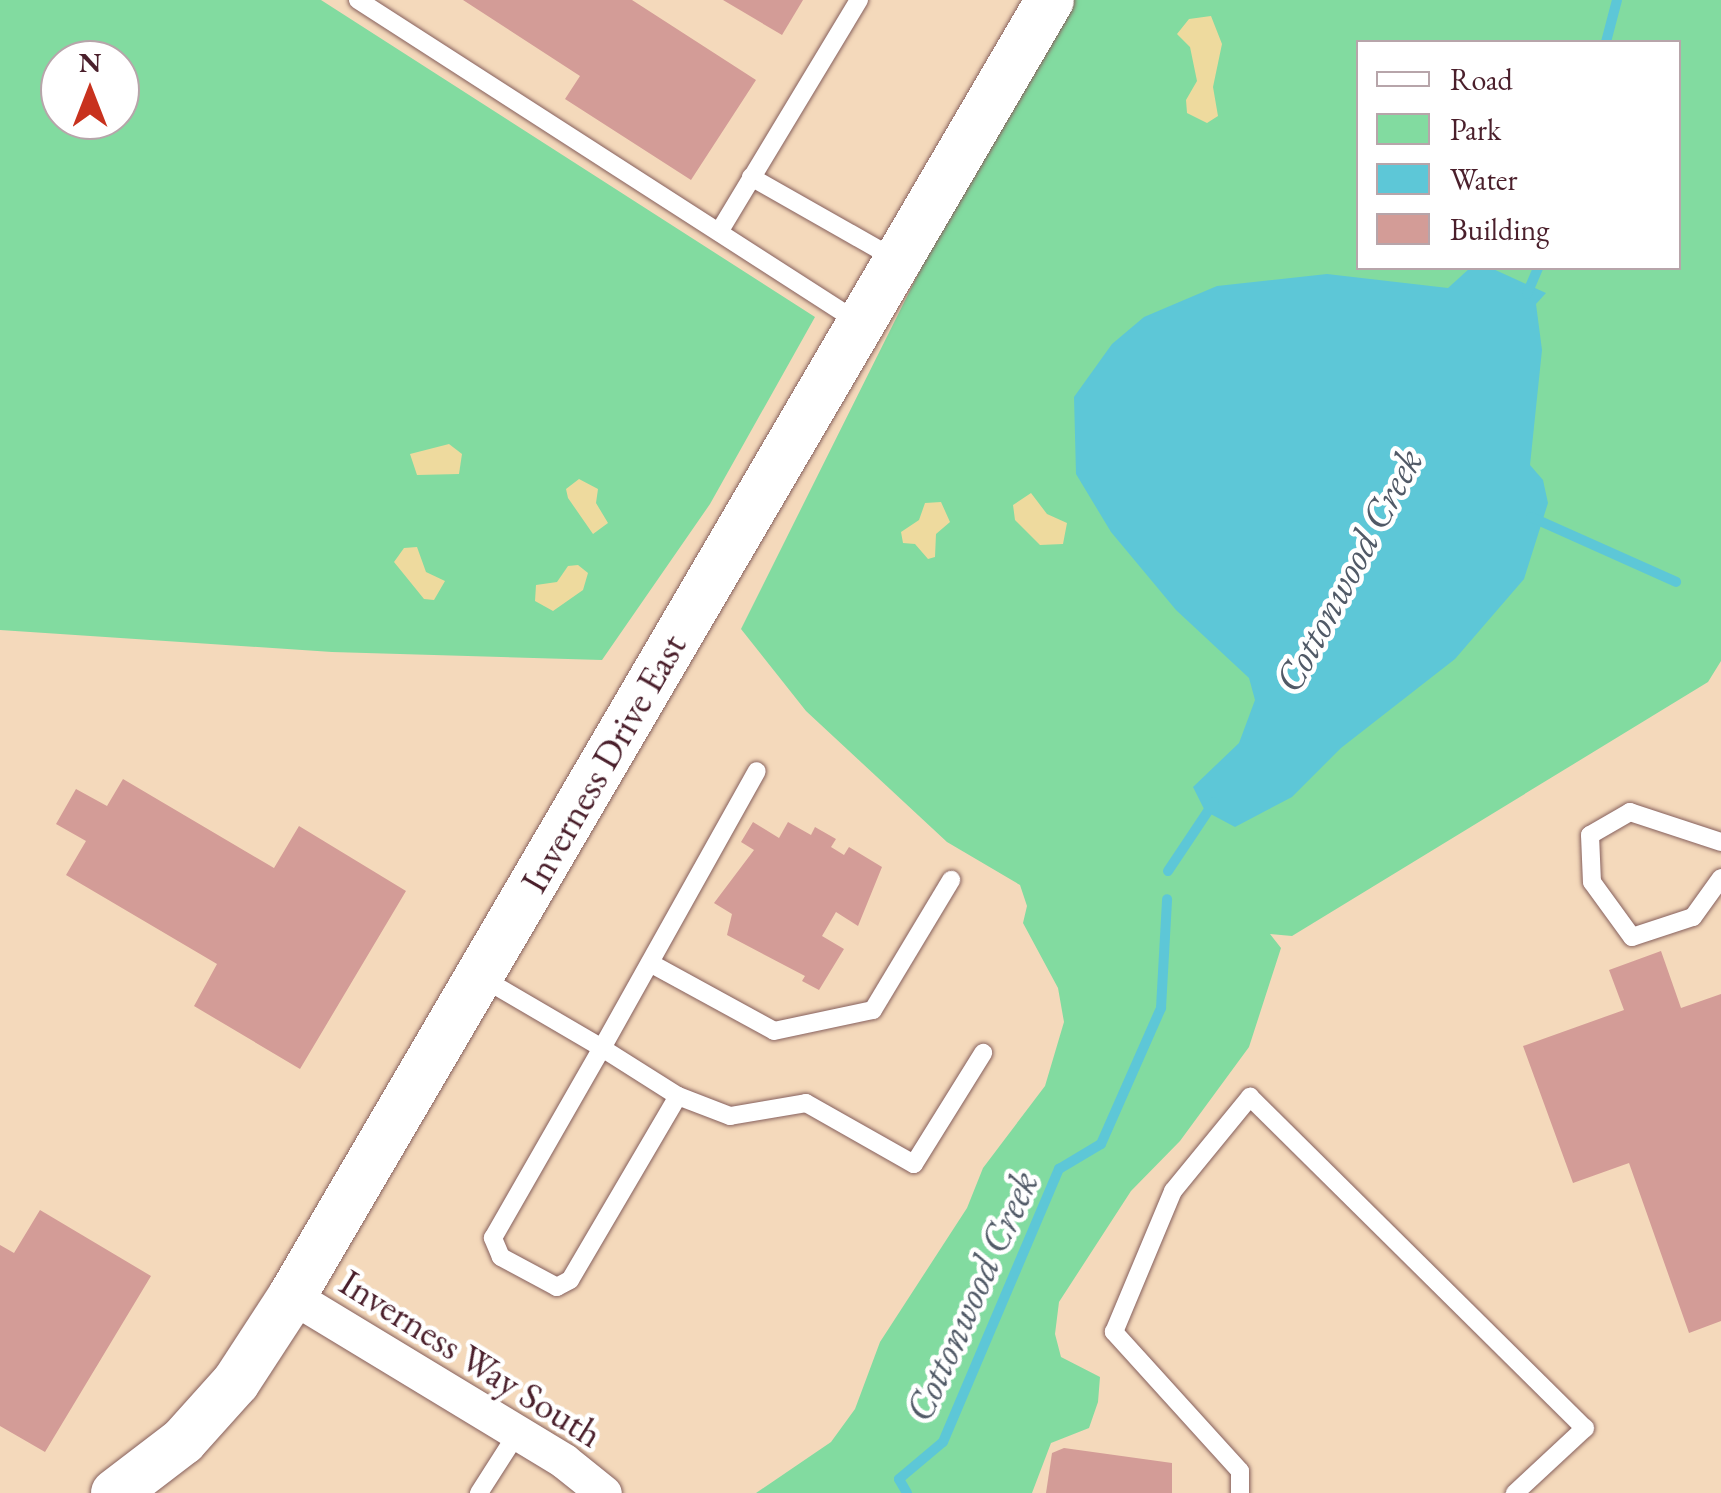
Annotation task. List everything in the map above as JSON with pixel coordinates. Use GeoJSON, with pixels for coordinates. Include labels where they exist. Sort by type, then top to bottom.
{"type":"FeatureCollection","features":[{"type":"Feature","properties":{"kind":"main road","name":"Inverness Drive East"},"geometry":{"type":"LineString","coordinates":[[115,1493],[196,1426],[236,1382],[292,1296],[1050,0]]}},
{"type":"Feature","properties":{"kind":"street","name":"Inverness Way South"},"geometry":{"type":"LineString","coordinates":[[292,1296],[518,1432],[604,1493]]}},
{"type":"Feature","properties":{"kind":"lane"},"geometry":{"type":"LineString","coordinates":[[358,0],[860,324]]}},
{"type":"Feature","properties":{"kind":"lane"},"geometry":{"type":"LineString","coordinates":[[719,232],[859,0]]}},
{"type":"Feature","properties":{"kind":"lane"},"geometry":{"type":"LineString","coordinates":[[751,177],[897,260]]}},
{"type":"Feature","properties":{"kind":"lane"},"geometry":{"type":"LineString","coordinates":[[678,1096],[570,1280],[557,1288],[501,1257],[493,1238],[757,771]]}},
{"type":"Feature","properties":{"kind":"lane"},"geometry":{"type":"LineString","coordinates":[[1721,842],[1630,812],[1590,835],[1592,882],[1632,938],[1693,918],[1721,878]]}},
{"type":"Feature","properties":{"kind":"lane"},"geometry":{"type":"LineString","coordinates":[[650,963],[774,1031],[873,1010],[951,880]]}},
{"type":"Feature","properties":{"kind":"lane"},"geometry":{"type":"LineString","coordinates":[[479,976],[678,1096],[730,1116],[766,1105],[806,1104],[914,1164],[983,1053]]}},
{"type":"Feature","properties":{"kind":"lane"},"geometry":{"type":"LineString","coordinates":[[1240,1493],[1240,1471],[1114,1332],[1173,1192],[1250,1097],[1585,1428],[1515,1493]]}},
{"type":"Feature","properties":{"kind":"lane"},"geometry":{"type":"LineString","coordinates":[[479,1493],[518,1432]]}},
{"type":"Feature","properties":{"kind":"green space"},"geometry":{"type":"Polygon","coordinates":[[[0,0],[321,0],[815,317],[710,504],[602,660],[332,652],[0,630],[0,0]]]}},
{"type":"Feature","properties":{"kind":"green space"},"geometry":{"type":"Polygon","coordinates":[[[1055,0],[1721,0],[1721,661],[1708,682],[1292,936],[1270,934],[1281,948],[1249,1047],[1180,1141],[1131,1191],[1059,1302],[1055,1334],[1061,1357],[1100,1377],[1098,1402],[1089,1428],[1051,1443],[1032,1493],[756,1493],[831,1442],[855,1409],[880,1342],[967,1208],[983,1168],[1045,1086],[1064,1022],[1058,988],[1023,923],[1027,906],[1020,885],[947,842],[806,711],[741,629],[1055,0]]]}},
{"type":"Feature","properties":{"kind":"sand"},"geometry":{"type":"Polygon","coordinates":[[[1211,16],[1222,44],[1213,87],[1218,116],[1207,123],[1187,113],[1186,100],[1197,81],[1190,47],[1177,34],[1189,19],[1211,16]]]}},
{"type":"Feature","properties":{"kind":"sand"},"geometry":{"type":"Polygon","coordinates":[[[449,444],[462,454],[459,474],[417,475],[410,454],[449,444]]]}},
{"type":"Feature","properties":{"kind":"sand"},"geometry":{"type":"Polygon","coordinates":[[[579,479],[598,489],[596,503],[608,523],[593,534],[568,498],[566,489],[579,479]]]}},
{"type":"Feature","properties":{"kind":"sand"},"geometry":{"type":"Polygon","coordinates":[[[1031,493],[1047,514],[1067,523],[1063,544],[1040,545],[1015,520],[1013,505],[1031,493]]]}},
{"type":"Feature","properties":{"kind":"sand"},"geometry":{"type":"Polygon","coordinates":[[[941,502],[950,522],[936,534],[935,557],[928,559],[915,544],[903,543],[901,532],[919,520],[925,503],[941,502]]]}},
{"type":"Feature","properties":{"kind":"sand"},"geometry":{"type":"Polygon","coordinates":[[[417,547],[426,572],[445,581],[434,600],[424,599],[394,562],[404,548],[417,547]]]}},
{"type":"Feature","properties":{"kind":"sand"},"geometry":{"type":"Polygon","coordinates":[[[578,565],[588,573],[583,590],[553,611],[535,601],[536,585],[557,582],[568,566],[578,565]]]}},
{"type":"Feature","properties":{"kind":"water"},"geometry":{"type":"Polygon","coordinates":[[[1468,270],[1495,270],[1546,293],[1536,304],[1542,350],[1530,465],[1543,480],[1548,503],[1524,579],[1455,659],[1341,748],[1292,797],[1235,827],[1205,811],[1193,787],[1239,743],[1255,700],[1249,678],[1176,610],[1111,532],[1076,474],[1074,397],[1112,344],[1144,317],[1217,286],[1327,274],[1448,288],[1468,270]]]}},
{"type":"Feature","properties":{"kind":"building"},"geometry":{"type":"Polygon","coordinates":[[[463,0],[632,0],[756,80],[691,180],[565,99],[580,76],[463,0]]]}},
{"type":"Feature","properties":{"kind":"building"},"geometry":{"type":"Polygon","coordinates":[[[723,0],[803,0],[782,35],[723,0]]]}},
{"type":"Feature","properties":{"kind":"building"},"geometry":{"type":"Polygon","coordinates":[[[123,779],[274,868],[299,826],[406,891],[300,1069],[194,1006],[217,964],[66,875],[86,841],[56,824],[76,789],[107,806],[123,779]]]}},
{"type":"Feature","properties":{"kind":"building"},"geometry":{"type":"Polygon","coordinates":[[[753,822],[779,838],[788,822],[811,835],[815,827],[836,839],[831,847],[844,855],[849,847],[882,867],[858,926],[836,912],[822,936],[844,949],[819,990],[802,981],[805,976],[727,935],[732,914],[714,903],[754,850],[741,842],[753,822]]]}},
{"type":"Feature","properties":{"kind":"building"},"geometry":{"type":"Polygon","coordinates":[[[1661,951],[1681,1008],[1721,994],[1721,1321],[1689,1333],[1629,1163],[1573,1183],[1523,1046],[1624,1010],[1609,970],[1661,951]]]}},
{"type":"Feature","properties":{"kind":"building"},"geometry":{"type":"Polygon","coordinates":[[[40,1210],[151,1276],[45,1452],[0,1426],[0,1245],[14,1253],[40,1210]]]}},
{"type":"Feature","properties":{"kind":"building"},"geometry":{"type":"Polygon","coordinates":[[[1064,1448],[1172,1463],[1172,1493],[1046,1493],[1052,1453],[1064,1448]]]}},
{"type":"Feature","properties":{"kind":"waterway","name":"Cottonwood Creek"},"geometry":{"type":"LineString","coordinates":[[1607,40],[1617,0]]}},
{"type":"Feature","properties":{"kind":"waterway","name":"Cottonwood Creek"},"geometry":{"type":"LineString","coordinates":[[1527,294],[1537,270]]}},
{"type":"Feature","properties":{"kind":"waterway"},"geometry":{"type":"LineString","coordinates":[[1531,517],[1676,582]]}},
{"type":"Feature","properties":{"kind":"waterway","name":"Cottonwood Creek"},"geometry":{"type":"LineString","coordinates":[[1168,871],[1214,802]]}},
{"type":"Feature","properties":{"kind":"waterway","name":"Cottonwood Creek"},"geometry":{"type":"LineString","coordinates":[[907,1493],[899,1479],[943,1442],[1059,1169],[1101,1144],[1161,1008],[1167,899]]}}]}
